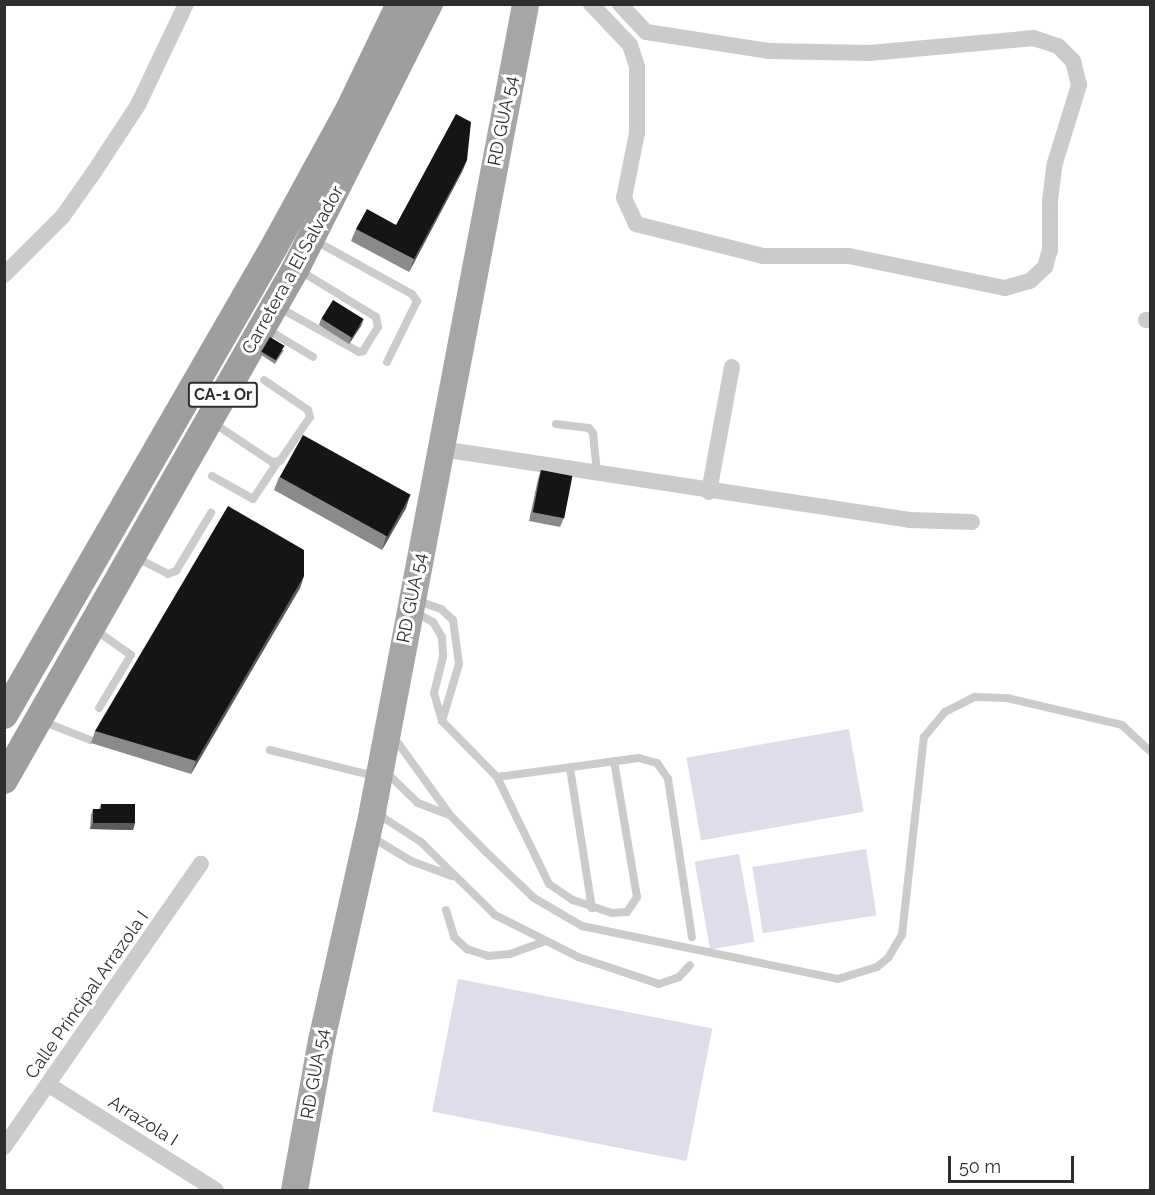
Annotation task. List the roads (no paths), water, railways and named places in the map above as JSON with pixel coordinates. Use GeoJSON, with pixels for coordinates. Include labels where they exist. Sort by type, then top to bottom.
{"type":"FeatureCollection","features":[{"type":"Feature","properties":{"kind":"highway"},"geometry":{"type":"LineString","coordinates":[[349,110],[359,46],[380,4]]}},
{"type":"Feature","properties":{"kind":"highway","name":"Carretera a El Salvador"},"geometry":{"type":"LineString","coordinates":[[4,715],[349,110],[400,4]]}},
{"type":"Feature","properties":{"kind":"highway","name":"Carretera a El Salvador"},"geometry":{"type":"LineString","coordinates":[[4,780],[296,268],[429,4]]}},
{"type":"Feature","properties":{"kind":"highway"},"geometry":{"type":"LineString","coordinates":[[335,193],[362,161],[447,4]]}},
{"type":"Feature","properties":{"kind":"main road","name":"RD GUA 54"},"geometry":{"type":"LineString","coordinates":[[294,1191],[321,1040],[369,823],[525,4]]}},
{"type":"Feature","properties":{"kind":"street"},"geometry":{"type":"LineString","coordinates":[[4,275],[63,216],[94,172],[138,105],[186,4]]}},
{"type":"Feature","properties":{"kind":"street"},"geometry":{"type":"LineString","coordinates":[[591,4],[630,45],[636,67],[639,103],[624,198],[636,224],[763,256],[849,256],[1005,288],[1030,281],[1045,267],[1050,250],[1050,201],[1055,163],[1079,85],[1072,61],[1058,46],[1034,38],[835,54],[770,51],[646,32],[620,4]]}},
{"type":"Feature","properties":{"kind":"street"},"geometry":{"type":"LineString","coordinates":[[630,45],[646,32]]}},
{"type":"Feature","properties":{"kind":"street"},"geometry":{"type":"LineString","coordinates":[[709,492],[732,367]]}},
{"type":"Feature","properties":{"kind":"street"},"geometry":{"type":"LineString","coordinates":[[441,449],[597,472],[709,492],[910,520],[972,522]]}},
{"type":"Feature","properties":{"kind":"street","name":"Calle Principal Arrazola I"},"geometry":{"type":"LineString","coordinates":[[4,1147],[201,864]]}},
{"type":"Feature","properties":{"kind":"street","name":"Arrazola I"},"geometry":{"type":"LineString","coordinates":[[49,1085],[216,1191]]}},
{"type":"Feature","properties":{"kind":"lane"},"geometry":{"type":"LineString","coordinates":[[311,238],[412,294],[417,301],[387,362]]}},
{"type":"Feature","properties":{"kind":"lane"},"geometry":{"type":"LineString","coordinates":[[268,316],[359,352],[378,327],[376,317],[296,268]]}},
{"type":"Feature","properties":{"kind":"lane"},"geometry":{"type":"LineString","coordinates":[[268,316],[313,357]]}},
{"type":"Feature","properties":{"kind":"lane"},"geometry":{"type":"LineString","coordinates":[[212,476],[253,499],[259,495],[277,463],[310,417],[304,406],[264,380]]}},
{"type":"Feature","properties":{"kind":"lane"},"geometry":{"type":"LineString","coordinates":[[209,420],[277,463]]}},
{"type":"Feature","properties":{"kind":"lane"},"geometry":{"type":"LineString","coordinates":[[556,424],[589,429],[593,433],[597,472]]}},
{"type":"Feature","properties":{"kind":"lane"},"geometry":{"type":"LineString","coordinates":[[132,556],[168,574],[176,572],[211,513]]}},
{"type":"Feature","properties":{"kind":"lane"},"geometry":{"type":"LineString","coordinates":[[411,605],[433,622],[442,637],[443,657],[434,693],[442,721],[497,777],[549,884],[592,908],[612,914],[627,912],[637,897],[614,761]]}},
{"type":"Feature","properties":{"kind":"lane"},"geometry":{"type":"LineString","coordinates":[[411,605],[441,609],[453,620],[459,664],[442,721]]}},
{"type":"Feature","properties":{"kind":"lane"},"geometry":{"type":"LineString","coordinates":[[91,627],[130,655],[99,708]]}},
{"type":"Feature","properties":{"kind":"lane"},"geometry":{"type":"LineString","coordinates":[[387,729],[450,815],[534,898],[582,926],[727,958],[838,979],[852,977],[888,958],[902,935],[924,737],[945,712],[975,697],[1007,698],[1122,725],[1150,752]]}},
{"type":"Feature","properties":{"kind":"lane"},"geometry":{"type":"LineString","coordinates":[[39,719],[90,740]]}},
{"type":"Feature","properties":{"kind":"lane"},"geometry":{"type":"LineString","coordinates":[[270,750],[378,771],[418,803],[450,815]]}},
{"type":"Feature","properties":{"kind":"lane"},"geometry":{"type":"LineString","coordinates":[[497,777],[645,758],[657,763],[665,773],[692,937]]}},
{"type":"Feature","properties":{"kind":"lane"},"geometry":{"type":"LineString","coordinates":[[570,768],[592,908]]}},
{"type":"Feature","properties":{"kind":"lane"},"geometry":{"type":"LineString","coordinates":[[369,823],[411,861],[456,877]]}},
{"type":"Feature","properties":{"kind":"lane"},"geometry":{"type":"LineString","coordinates":[[369,823],[421,842],[495,915],[578,957],[659,984],[680,978],[690,964]]}},
{"type":"Feature","properties":{"kind":"lane"},"geometry":{"type":"LineString","coordinates":[[446,910],[454,937],[467,949],[488,956],[510,954],[546,941]]}}]}
